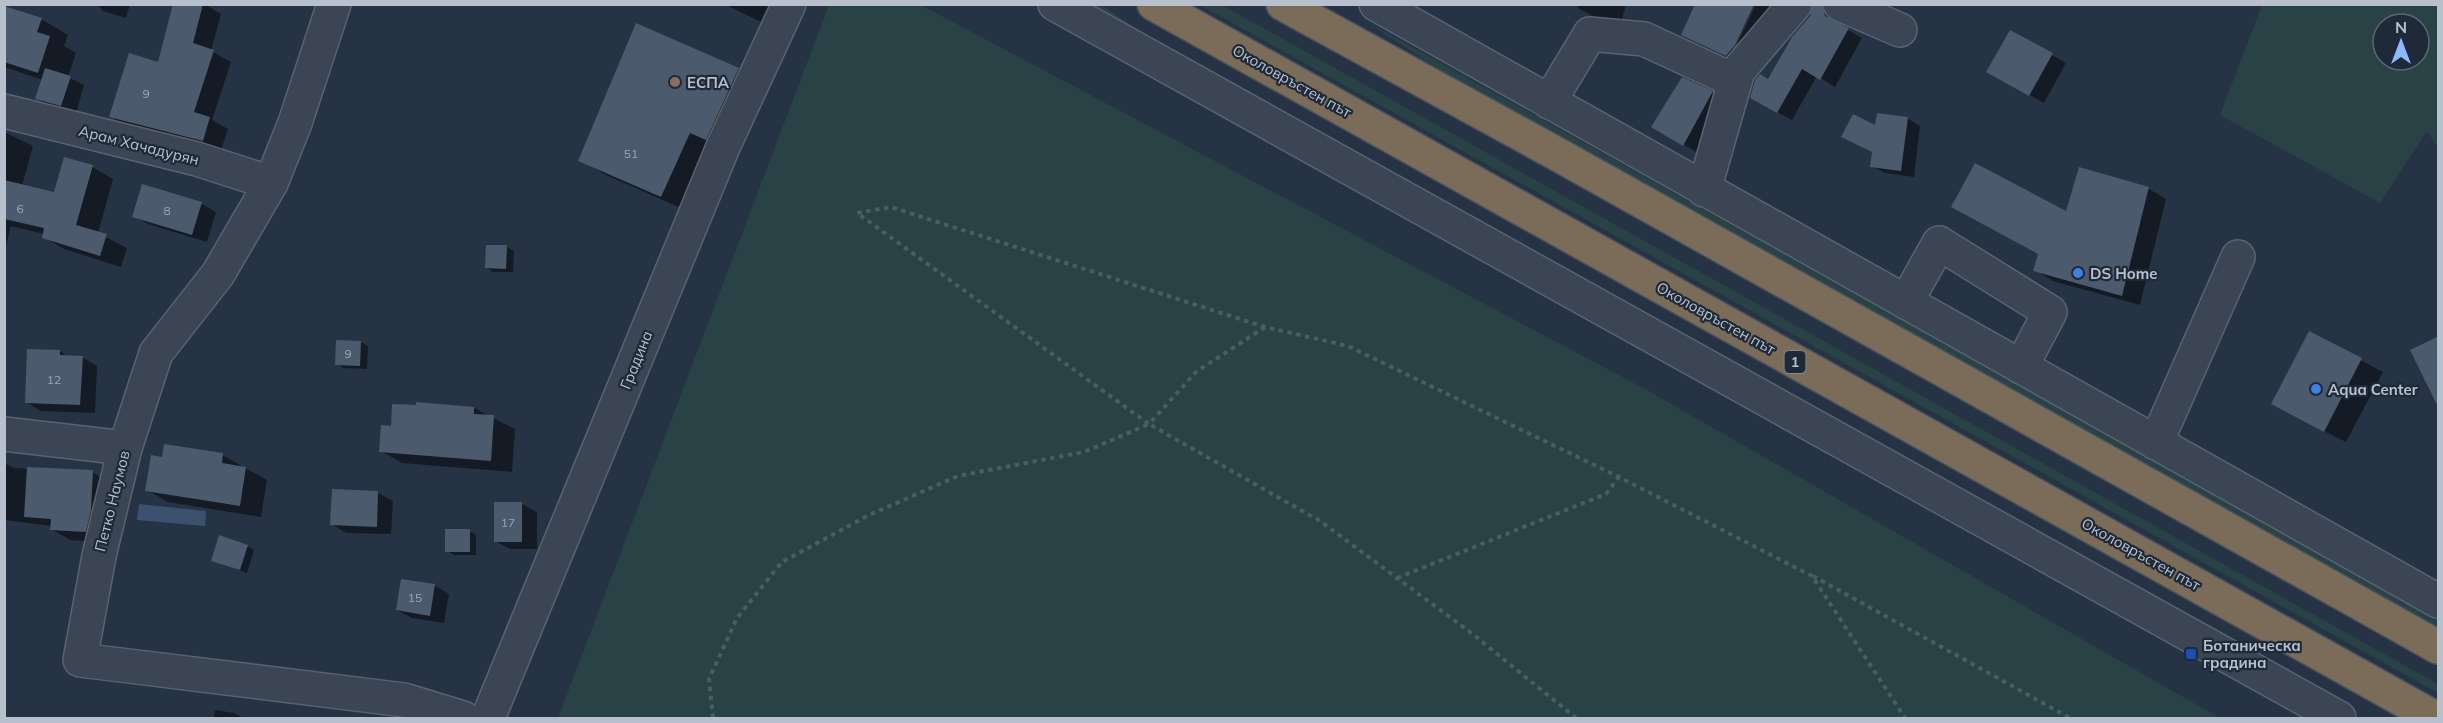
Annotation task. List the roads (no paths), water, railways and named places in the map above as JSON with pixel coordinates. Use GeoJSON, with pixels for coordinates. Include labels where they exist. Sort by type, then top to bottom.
{"type":"FeatureCollection","features":[{"type":"Feature","properties":{"kind":"highway","name":"Околовръстен път"},"geometry":{"type":"LineString","coordinates":[[1154,4],[2435,718]]}},
{"type":"Feature","properties":{"kind":"highway"},"geometry":{"type":"LineString","coordinates":[[1283,4],[1557,154],[2439,647]]}},
{"type":"Feature","properties":{"kind":"highway"},"geometry":{"type":"LineString","coordinates":[[1299,4],[1335,34]]}},
{"type":"Feature","properties":{"kind":"street","name":"Петко Наумов"},"geometry":{"type":"LineString","coordinates":[[334,4],[295,123],[271,183],[218,274],[156,353],[125,448],[99,556],[80,660],[404,700],[463,718]]}},
{"type":"Feature","properties":{"kind":"street","name":"Градина"},"geometry":{"type":"LineString","coordinates":[[488,718],[723,147],[789,4]]}},
{"type":"Feature","properties":{"kind":"street"},"geometry":{"type":"LineString","coordinates":[[1055,4],[2334,717]]}},
{"type":"Feature","properties":{"kind":"street"},"geometry":{"type":"LineString","coordinates":[[1376,4],[2439,601]]}},
{"type":"Feature","properties":{"kind":"street"},"geometry":{"type":"LineString","coordinates":[[1704,190],[1738,71],[1794,4]]}},
{"type":"Feature","properties":{"kind":"street"},"geometry":{"type":"LineString","coordinates":[[1840,4],[1900,30]]}},
{"type":"Feature","properties":{"kind":"street"},"geometry":{"type":"LineString","coordinates":[[1549,102],[1590,34],[1644,39],[1735,81]]}},
{"type":"Feature","properties":{"kind":"street","name":"Арам Хачадурян"},"geometry":{"type":"LineString","coordinates":[[4,111],[197,159],[271,183]]}},
{"type":"Feature","properties":{"kind":"street"},"geometry":{"type":"LineString","coordinates":[[1906,302],[1939,243],[2049,312],[2021,367]]}},
{"type":"Feature","properties":{"kind":"street"},"geometry":{"type":"LineString","coordinates":[[2156,443],[2238,257]]}},
{"type":"Feature","properties":{"kind":"street"},"geometry":{"type":"LineString","coordinates":[[4,434],[125,448]]}},
{"type":"Feature","properties":{"kind":"water"},"geometry":{"type":"Polygon","coordinates":[[[139,504],[206,511],[205,526],[137,520],[139,504]]]}},
{"type":"Feature","properties":{"kind":"place","name":"ЕСПА"},"geometry":{"type":"Point","coordinates":[675,82]}},
{"type":"Feature","properties":{"kind":"place","name":"DS Home"},"geometry":{"type":"Point","coordinates":[2078,273]}},
{"type":"Feature","properties":{"kind":"place","name":"Aqua Center"},"geometry":{"type":"Point","coordinates":[2316,389]}},
{"type":"Feature","properties":{"kind":"place","name":"Ботаническа градина"},"geometry":{"type":"Point","coordinates":[2191,654]}}]}
